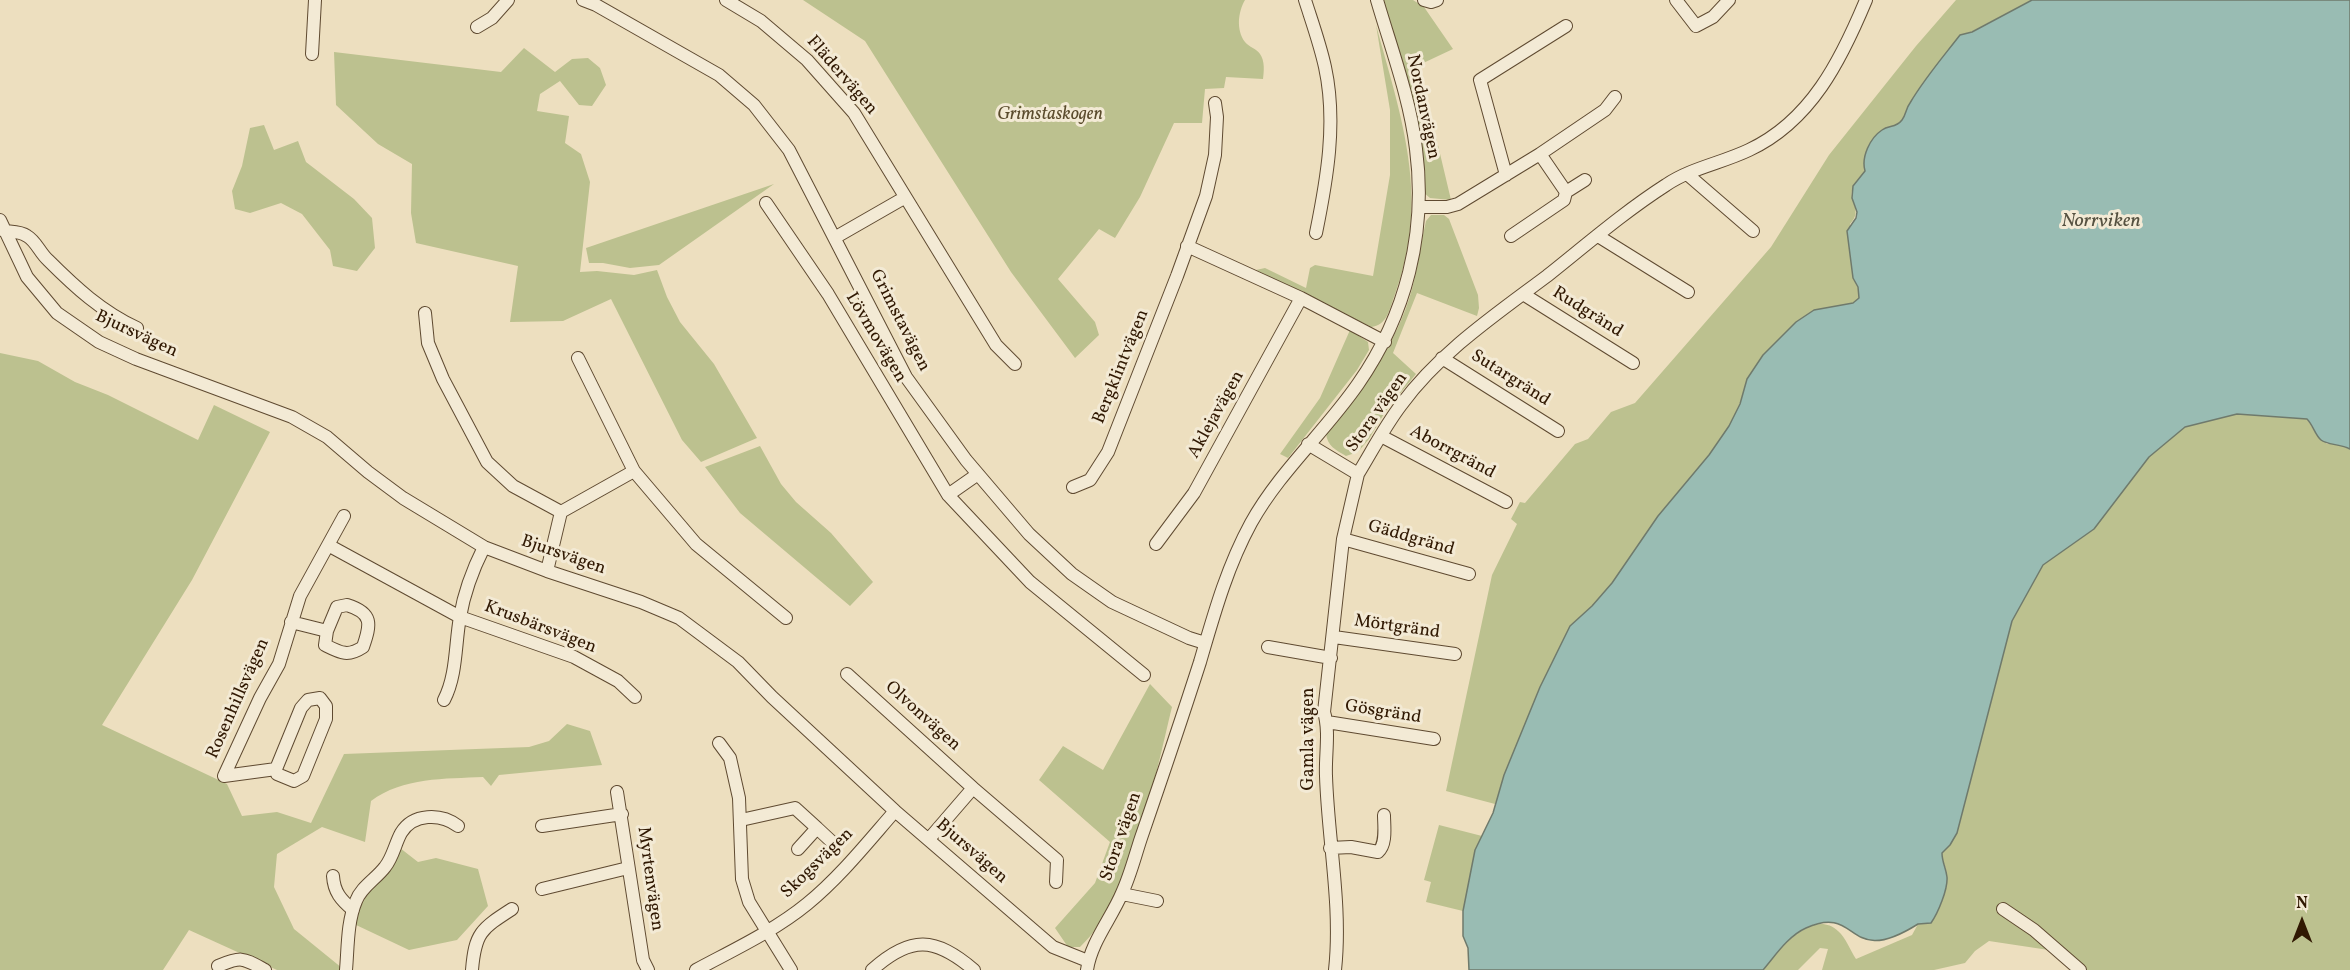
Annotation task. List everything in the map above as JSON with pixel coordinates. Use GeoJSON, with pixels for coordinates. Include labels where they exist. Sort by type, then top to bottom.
{"type":"FeatureCollection","features":[{"type":"Feature","properties":{"kind":"street"},"geometry":{"type":"LineString","coordinates":[[312,54],[315,0]]}},
{"type":"Feature","properties":{"kind":"street"},"geometry":{"type":"LineString","coordinates":[[477,27],[492,18],[508,0]]}},
{"type":"Feature","properties":{"kind":"street","name":"Grimstavägen"},"geometry":{"type":"LineString","coordinates":[[583,0],[596,5],[718,75],[754,105],[789,150],[836,237],[906,377],[978,474],[1029,534],[1072,574],[1112,602],[1189,638],[1205,643]]}},
{"type":"Feature","properties":{"kind":"street","name":"Flädervägen"},"geometry":{"type":"LineString","coordinates":[[726,0],[760,21],[807,60],[854,113],[996,345],[1015,364]]}},
{"type":"Feature","properties":{"kind":"street"},"geometry":{"type":"LineString","coordinates":[[1305,0],[1325,68],[1331,121],[1326,179],[1316,233]]}},
{"type":"Feature","properties":{"kind":"street","name":"Nordanvägen"},"geometry":{"type":"LineString","coordinates":[[1308,444],[1357,386],[1385,342],[1405,293],[1414,253],[1420,207],[1416,148],[1404,94],[1377,0]]}},
{"type":"Feature","properties":{"kind":"street"},"geometry":{"type":"LineString","coordinates":[[1424,0],[1431,2],[1437,0]]}},
{"type":"Feature","properties":{"kind":"street"},"geometry":{"type":"LineString","coordinates":[[1676,0],[1696,26],[1713,17],[1729,0]]}},
{"type":"Feature","properties":{"kind":"street","name":"Stora vägen"},"geometry":{"type":"LineString","coordinates":[[1088,965],[1091,951],[1122,894],[1224,582],[1252,522],[1269,495],[1308,444],[1358,474],[1401,405],[1442,358],[1667,183],[1748,151],[1769,140],[1797,116],[1817,95],[1834,66],[1866,0]]}},
{"type":"Feature","properties":{"kind":"street"},"geometry":{"type":"LineString","coordinates":[[1506,175],[1480,80],[1566,26]]}},
{"type":"Feature","properties":{"kind":"street"},"geometry":{"type":"LineString","coordinates":[[1420,207],[1447,207],[1458,204],[1540,154],[1605,110],[1615,97]]}},
{"type":"Feature","properties":{"kind":"street","name":"Bergklintvägen"},"geometry":{"type":"LineString","coordinates":[[1073,487],[1090,480],[1108,452],[1188,246],[1206,196],[1215,155],[1217,117],[1215,103]]}},
{"type":"Feature","properties":{"kind":"street"},"geometry":{"type":"LineString","coordinates":[[1540,154],[1566,192]]}},
{"type":"Feature","properties":{"kind":"street"},"geometry":{"type":"LineString","coordinates":[[1687,174],[1753,231]]}},
{"type":"Feature","properties":{"kind":"street"},"geometry":{"type":"LineString","coordinates":[[1511,236],[1564,200],[1566,192],[1586,180]]}},
{"type":"Feature","properties":{"kind":"street"},"geometry":{"type":"LineString","coordinates":[[836,237],[904,198]]}},
{"type":"Feature","properties":{"kind":"street","name":"Lövmovägen"},"geometry":{"type":"LineString","coordinates":[[766,203],[828,294],[948,495],[1030,582],[1144,675]]}},
{"type":"Feature","properties":{"kind":"street","name":"Bjursvägen"},"geometry":{"type":"LineString","coordinates":[[2,226],[30,237],[46,259],[87,297],[114,317],[137,328]]}},
{"type":"Feature","properties":{"kind":"street","name":"Bjursvägen"},"geometry":{"type":"LineString","coordinates":[[2,226],[27,277],[57,313],[99,342],[136,359],[292,417],[327,437],[403,498],[484,547],[680,618],[738,662],[772,697],[895,811],[1053,946],[1088,965]]}},
{"type":"Feature","properties":{"kind":"street"},"geometry":{"type":"LineString","coordinates":[[1598,236],[1688,292]]}},
{"type":"Feature","properties":{"kind":"street"},"geometry":{"type":"LineString","coordinates":[[1188,246],[1301,298],[1385,342]]}},
{"type":"Feature","properties":{"kind":"street","name":"Rudgränd"},"geometry":{"type":"LineString","coordinates":[[1523,294],[1633,363]]}},
{"type":"Feature","properties":{"kind":"street","name":"Aklejavägen"},"geometry":{"type":"LineString","coordinates":[[1156,544],[1194,493],[1301,298]]}},
{"type":"Feature","properties":{"kind":"street"},"geometry":{"type":"LineString","coordinates":[[425,313],[428,343],[443,379],[487,462],[513,486],[561,512]]}},
{"type":"Feature","properties":{"kind":"street"},"geometry":{"type":"LineString","coordinates":[[578,358],[634,471],[696,544],[786,618]]}},
{"type":"Feature","properties":{"kind":"street","name":"Sutargränd"},"geometry":{"type":"LineString","coordinates":[[1442,358],[1558,431]]}},
{"type":"Feature","properties":{"kind":"street","name":"Aborrgränd"},"geometry":{"type":"LineString","coordinates":[[1381,436],[1506,502]]}},
{"type":"Feature","properties":{"kind":"street"},"geometry":{"type":"LineString","coordinates":[[547,571],[561,512],[634,471]]}},
{"type":"Feature","properties":{"kind":"street"},"geometry":{"type":"LineString","coordinates":[[948,495],[978,474]]}},
{"type":"Feature","properties":{"kind":"street","name":"Gamla vägen"},"geometry":{"type":"LineString","coordinates":[[1335,970],[1335,895],[1326,774],[1327,722],[1324,712],[1343,539],[1358,474]]}},
{"type":"Feature","properties":{"kind":"street","name":"Rosenhillsvägen"},"geometry":{"type":"LineString","coordinates":[[276,769],[224,776],[260,698],[279,664],[300,596],[344,516]]}},
{"type":"Feature","properties":{"kind":"street","name":"Gäddgränd"},"geometry":{"type":"LineString","coordinates":[[1343,539],[1469,574]]}},
{"type":"Feature","properties":{"kind":"street"},"geometry":{"type":"LineString","coordinates":[[328,545],[460,617]]}},
{"type":"Feature","properties":{"kind":"street"},"geometry":{"type":"LineString","coordinates":[[444,700],[450,688],[460,617],[467,590],[484,547]]}},
{"type":"Feature","properties":{"kind":"street","name":"Krusbärsvägen"},"geometry":{"type":"LineString","coordinates":[[460,617],[574,657],[618,681],[635,697]]}},
{"type":"Feature","properties":{"kind":"street"},"geometry":{"type":"LineString","coordinates":[[291,622],[327,631]]}},
{"type":"Feature","properties":{"kind":"street","name":"Mörtgränd"},"geometry":{"type":"LineString","coordinates":[[1334,637],[1455,654]]}},
{"type":"Feature","properties":{"kind":"street"},"geometry":{"type":"LineString","coordinates":[[1268,647],[1331,658]]}},
{"type":"Feature","properties":{"kind":"street","name":"Olvonvägen"},"geometry":{"type":"LineString","coordinates":[[848,674],[973,788],[1057,860],[1056,882]]}},
{"type":"Feature","properties":{"kind":"street","name":"Rosenhillsvägen"},"geometry":{"type":"LineString","coordinates":[[320,698],[326,706],[326,719],[303,776],[294,781],[277,774],[276,769],[302,708],[308,700],[320,698]]}},
{"type":"Feature","properties":{"kind":"street","name":"Gösgränd"},"geometry":{"type":"LineString","coordinates":[[1327,722],[1434,739]]}},
{"type":"Feature","properties":{"kind":"street"},"geometry":{"type":"LineString","coordinates":[[719,743],[730,758],[739,798],[742,879],[749,902],[792,970]]}},
{"type":"Feature","properties":{"kind":"street"},"geometry":{"type":"LineString","coordinates":[[929,839],[973,788]]}},
{"type":"Feature","properties":{"kind":"street","name":"Myrtenvägen"},"geometry":{"type":"LineString","coordinates":[[617,792],[643,960],[648,970]]}},
{"type":"Feature","properties":{"kind":"street"},"geometry":{"type":"LineString","coordinates":[[741,820],[795,808],[832,842]]}},
{"type":"Feature","properties":{"kind":"street","name":"Skogsvägen"},"geometry":{"type":"LineString","coordinates":[[696,970],[807,905],[852,861],[895,811]]}},
{"type":"Feature","properties":{"kind":"street"},"geometry":{"type":"LineString","coordinates":[[542,826],[622,814]]}},
{"type":"Feature","properties":{"kind":"street"},"geometry":{"type":"LineString","coordinates":[[1330,848],[1351,847],[1378,852],[1384,843],[1384,815]]}},
{"type":"Feature","properties":{"kind":"street"},"geometry":{"type":"LineString","coordinates":[[346,970],[353,910],[357,899],[385,867],[402,831],[417,820],[432,817],[448,819],[458,826]]}},
{"type":"Feature","properties":{"kind":"street"},"geometry":{"type":"LineString","coordinates":[[798,849],[817,828]]}},
{"type":"Feature","properties":{"kind":"street"},"geometry":{"type":"LineString","coordinates":[[542,889],[628,868]]}},
{"type":"Feature","properties":{"kind":"street"},"geometry":{"type":"LineString","coordinates":[[333,876],[334,887],[341,899],[353,910]]}},
{"type":"Feature","properties":{"kind":"street"},"geometry":{"type":"LineString","coordinates":[[1122,894],[1157,901]]}},
{"type":"Feature","properties":{"kind":"street"},"geometry":{"type":"LineString","coordinates":[[472,970],[473,947],[481,931],[512,909]]}},
{"type":"Feature","properties":{"kind":"street"},"geometry":{"type":"LineString","coordinates":[[2003,909],[2034,930],[2080,970]]}},
{"type":"Feature","properties":{"kind":"street"},"geometry":{"type":"LineString","coordinates":[[872,970],[890,954],[915,944],[938,945],[974,970]]}},
{"type":"Feature","properties":{"kind":"street"},"geometry":{"type":"LineString","coordinates":[[218,966],[237,958],[247,959],[265,970]]}},
{"type":"Feature","properties":{"kind":"green space","name":"Grimstaskogen"},"geometry":{"type":"Polygon","coordinates":[[[803,0],[1245,0],[1240,15],[1240,32],[1245,42],[1262,57],[1263,79],[1226,77],[1224,88],[1205,89],[1202,123],[1174,123],[1140,197],[1115,238],[1099,229],[1058,279],[1095,322],[1099,335],[1075,358],[1011,272],[865,41],[803,0]]]}},
{"type":"Feature","properties":{"kind":"green space"},"geometry":{"type":"Polygon","coordinates":[[[1382,0],[1413,0],[1424,7],[1453,49],[1419,65],[1451,200],[1430,198],[1423,192],[1382,0]]]}},
{"type":"Feature","properties":{"kind":"green space"},"geometry":{"type":"Polygon","coordinates":[[[1956,0],[2032,0],[1971,32],[1960,35],[1921,85],[1902,120],[1882,130],[1870,143],[1865,154],[1865,171],[1854,185],[1852,192],[1856,210],[1850,224],[1853,278],[1858,287],[1859,298],[1853,303],[1814,310],[1796,322],[1763,355],[1729,426],[1709,455],[1658,516],[1612,583],[1570,626],[1540,687],[1495,804],[1446,791],[1492,575],[1517,524],[1511,519],[1520,502],[1525,503],[1575,444],[1588,439],[1611,412],[1635,403],[1771,247],[1829,155],[1956,0]]]}},
{"type":"Feature","properties":{"kind":"green space"},"geometry":{"type":"Polygon","coordinates":[[[1376,25],[1403,127],[1409,160],[1411,193],[1410,227],[1405,261],[1387,316],[1381,323],[1371,327],[1256,270],[1265,268],[1306,288],[1310,268],[1315,265],[1373,276],[1390,175],[1390,110],[1376,25]]]}},
{"type":"Feature","properties":{"kind":"green space"},"geometry":{"type":"Polygon","coordinates":[[[524,48],[555,72],[572,59],[588,58],[600,68],[606,85],[592,106],[579,105],[560,81],[540,94],[537,111],[569,116],[565,143],[581,154],[590,182],[580,272],[597,271],[634,275],[657,270],[680,322],[714,364],[757,438],[701,462],[682,440],[611,299],[563,321],[510,322],[518,266],[416,243],[411,213],[412,164],[378,144],[336,105],[334,52],[501,72],[524,48]]]}},
{"type":"Feature","properties":{"kind":"green space"},"geometry":{"type":"Polygon","coordinates":[[[264,125],[274,150],[298,141],[306,162],[354,199],[372,218],[375,248],[357,271],[333,266],[330,250],[302,214],[281,203],[250,213],[235,209],[232,191],[242,166],[250,128],[264,125]]]}},
{"type":"Feature","properties":{"kind":"green space"},"geometry":{"type":"Polygon","coordinates":[[[774,184],[659,265],[630,268],[589,263],[586,248],[774,184]]]}},
{"type":"Feature","properties":{"kind":"green space"},"geometry":{"type":"Polygon","coordinates":[[[1431,215],[1444,215],[1449,219],[1478,295],[1477,316],[1417,293],[1393,353],[1416,374],[1385,412],[1369,439],[1358,452],[1346,456],[1330,444],[1326,433],[1365,383],[1397,329],[1412,289],[1426,221],[1431,215]]]}},
{"type":"Feature","properties":{"kind":"green space"},"geometry":{"type":"Polygon","coordinates":[[[1350,330],[1368,342],[1369,350],[1357,370],[1288,458],[1280,454],[1320,398],[1350,330]]]}},
{"type":"Feature","properties":{"kind":"green space"},"geometry":{"type":"Polygon","coordinates":[[[0,353],[38,361],[75,382],[108,395],[198,440],[214,405],[270,432],[192,580],[102,725],[227,784],[242,816],[277,812],[311,823],[344,754],[529,747],[549,741],[567,724],[590,731],[602,765],[499,775],[491,786],[483,777],[410,783],[383,793],[371,801],[365,842],[322,827],[277,854],[274,887],[294,929],[342,970],[277,970],[189,930],[163,970],[0,970],[0,353]]]}},
{"type":"Feature","properties":{"kind":"green space"},"geometry":{"type":"Polygon","coordinates":[[[2237,414],[2307,419],[2316,434],[2327,444],[2335,443],[2350,449],[2350,970],[2084,970],[2062,952],[1989,941],[1975,951],[1965,963],[1934,970],[1822,970],[1828,949],[1820,948],[1798,970],[1763,970],[1786,943],[1806,928],[1817,924],[1828,925],[1838,931],[1856,959],[1912,935],[1918,924],[1931,923],[1942,901],[1947,883],[1942,853],[1957,833],[2012,621],[2043,565],[2094,529],[2149,457],[2185,427],[2237,414]]]}},
{"type":"Feature","properties":{"kind":"green space"},"geometry":{"type":"Polygon","coordinates":[[[760,446],[781,484],[796,502],[831,533],[873,582],[850,606],[740,513],[705,467],[760,446]]]}},
{"type":"Feature","properties":{"kind":"green space"},"geometry":{"type":"Polygon","coordinates":[[[1150,684],[1172,707],[1139,835],[1114,899],[1098,926],[1080,947],[1068,947],[1055,928],[1095,883],[1110,842],[1039,780],[1063,746],[1103,770],[1150,684]]]}},
{"type":"Feature","properties":{"kind":"green space"},"geometry":{"type":"Polygon","coordinates":[[[1439,825],[1482,836],[1475,850],[1463,911],[1426,902],[1431,882],[1424,880],[1439,825]]]}},
{"type":"Feature","properties":{"kind":"green space"},"geometry":{"type":"Polygon","coordinates":[[[400,848],[418,862],[436,858],[478,869],[488,906],[457,940],[409,950],[354,924],[362,897],[400,848]]]}},
{"type":"Feature","properties":{"kind":"water","name":"Norrviken"},"geometry":{"type":"Polygon","coordinates":[[[2032,0],[2350,0],[2350,449],[2321,440],[2307,419],[2237,414],[2185,427],[2149,457],[2094,529],[2043,565],[2012,621],[1957,833],[1942,853],[1947,882],[1942,901],[1931,923],[1918,924],[1894,936],[1877,941],[1865,939],[1836,923],[1824,923],[1806,928],[1793,936],[1763,970],[1469,970],[1468,948],[1463,936],[1463,911],[1475,850],[1493,813],[1504,775],[1540,687],[1570,626],[1612,583],[1658,516],[1709,455],[1729,426],[1740,404],[1747,379],[1763,355],[1796,322],[1814,310],[1853,303],[1859,298],[1858,287],[1853,278],[1847,231],[1856,218],[1857,212],[1852,198],[1853,186],[1865,171],[1865,154],[1874,138],[1882,130],[1902,120],[1921,85],[1960,35],[1972,32],[2032,0]]]}}]}
